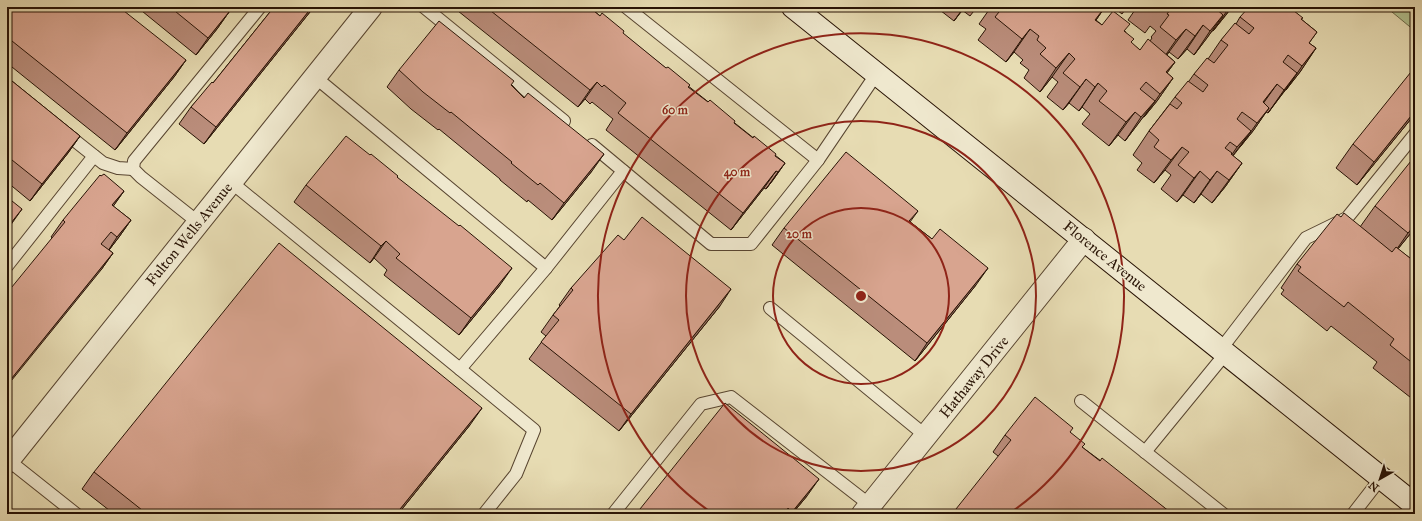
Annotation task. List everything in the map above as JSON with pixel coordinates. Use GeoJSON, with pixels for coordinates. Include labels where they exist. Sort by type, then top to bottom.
{"type":"FeatureCollection","features":[{"type":"Feature","properties":{"kind":"street","name":"Fulton Wells Avenue"},"geometry":{"type":"LineString","coordinates":[[8,461],[371,7]]}},
{"type":"Feature","properties":{"kind":"street","name":"Florence Avenue"},"geometry":{"type":"LineString","coordinates":[[794,7],[1415,505]]}},
{"type":"Feature","properties":{"kind":"street","name":"Hathaway Drive"},"geometry":{"type":"LineString","coordinates":[[866,509],[1084,239]]}},
{"type":"Feature","properties":{"kind":"lane"},"geometry":{"type":"LineString","coordinates":[[133,169],[134,161],[260,7]]}},
{"type":"Feature","properties":{"kind":"lane"},"geometry":{"type":"LineString","coordinates":[[424,7],[570,127]]}},
{"type":"Feature","properties":{"kind":"lane"},"geometry":{"type":"LineString","coordinates":[[626,7],[818,160]]}},
{"type":"Feature","properties":{"kind":"lane"},"geometry":{"type":"LineString","coordinates":[[582,137],[712,244],[751,244],[818,160],[877,73]]}},
{"type":"Feature","properties":{"kind":"lane"},"geometry":{"type":"LineString","coordinates":[[315,77],[546,268]]}},
{"type":"Feature","properties":{"kind":"lane"},"geometry":{"type":"LineString","coordinates":[[54,123],[103,163],[118,168],[133,169],[141,177],[199,222]]}},
{"type":"Feature","properties":{"kind":"lane"},"geometry":{"type":"LineString","coordinates":[[1145,452],[1223,351],[1306,238],[1347,218],[1415,134]]}},
{"type":"Feature","properties":{"kind":"lane"},"geometry":{"type":"LineString","coordinates":[[7,266],[94,156]]}},
{"type":"Feature","properties":{"kind":"lane"},"geometry":{"type":"LineString","coordinates":[[460,369],[546,268],[623,171]]}},
{"type":"Feature","properties":{"kind":"lane"},"geometry":{"type":"LineString","coordinates":[[231,182],[534,430],[516,474],[484,514]]}},
{"type":"Feature","properties":{"kind":"lane"},"geometry":{"type":"LineString","coordinates":[[770,308],[926,436]]}},
{"type":"Feature","properties":{"kind":"lane"},"geometry":{"type":"LineString","coordinates":[[613,514],[701,404],[731,397],[866,509]]}},
{"type":"Feature","properties":{"kind":"lane"},"geometry":{"type":"LineString","coordinates":[[1081,401],[1224,514]]}},
{"type":"Feature","properties":{"kind":"lane"},"geometry":{"type":"LineString","coordinates":[[8,461],[76,514]]}},
{"type":"Feature","properties":{"kind":"lane"},"geometry":{"type":"LineString","coordinates":[[1353,514],[1382,478]]}},
{"type":"Feature","properties":{"kind":"green space"},"geometry":{"type":"Polygon","coordinates":[[[1386,7],[1415,7],[1415,31],[1386,7]]]}},
{"type":"Feature","properties":{"kind":"building"},"geometry":{"type":"Polygon","coordinates":[[[7,7],[119,7],[186,60],[127,133],[7,37],[7,7]]]}},
{"type":"Feature","properties":{"kind":"building"},"geometry":{"type":"Polygon","coordinates":[[[170,7],[222,7],[229,12],[208,38],[170,7]]]}},
{"type":"Feature","properties":{"kind":"building"},"geometry":{"type":"Polygon","coordinates":[[[274,7],[312,7],[216,127],[191,107],[212,82],[213,83],[274,7]]]}},
{"type":"Feature","properties":{"kind":"building"},"geometry":{"type":"Polygon","coordinates":[[[486,7],[589,7],[600,16],[602,13],[624,31],[623,33],[666,68],[668,67],[690,85],[688,87],[708,102],[710,100],[735,121],[734,123],[753,138],[754,136],[776,154],[775,156],[785,163],[778,172],[776,171],[743,213],[618,113],[626,103],[604,85],[602,87],[597,82],[590,90],[486,7]]]}},
{"type":"Feature","properties":{"kind":"building"},"geometry":{"type":"Polygon","coordinates":[[[1003,7],[1105,7],[1095,20],[1102,25],[1113,11],[1130,24],[1124,31],[1134,39],[1131,42],[1140,50],[1148,39],[1175,62],[1166,72],[1173,78],[1160,94],[1146,82],[1140,89],[1155,101],[1141,117],[1135,112],[1126,122],[1099,101],[1107,91],[1098,83],[1095,87],[1086,79],[1080,87],[1063,73],[1075,59],[1069,53],[1056,68],[1040,54],[1046,48],[1037,40],[1039,36],[1030,29],[1022,39],[995,17],[1003,7]]]}},
{"type":"Feature","properties":{"kind":"building"},"geometry":{"type":"Polygon","coordinates":[[[1172,7],[1214,7],[1223,15],[1210,31],[1203,25],[1195,36],[1186,29],[1176,40],[1160,27],[1169,15],[1167,14],[1172,7]]]}},
{"type":"Feature","properties":{"kind":"building"},"geometry":{"type":"Polygon","coordinates":[[[1249,7],[1289,7],[1317,32],[1309,43],[1316,48],[1302,66],[1288,55],[1283,62],[1297,73],[1284,90],[1277,84],[1263,102],[1269,108],[1257,123],[1242,112],[1237,119],[1251,131],[1237,147],[1230,142],[1225,148],[1242,163],[1229,180],[1217,171],[1210,180],[1200,171],[1194,178],[1178,165],[1189,152],[1182,147],[1171,160],[1154,147],[1159,140],[1149,131],[1170,104],[1177,109],[1182,103],[1175,97],[1188,81],[1203,92],[1208,85],[1194,74],[1207,58],[1214,63],[1228,45],[1221,40],[1235,23],[1249,34],[1254,28],[1240,17],[1249,7]]]}},
{"type":"Feature","properties":{"kind":"building"},"geometry":{"type":"Polygon","coordinates":[[[439,21],[514,81],[511,85],[524,98],[528,93],[604,154],[564,203],[540,183],[538,185],[451,112],[450,113],[423,92],[399,70],[439,21]]]}},
{"type":"Feature","properties":{"kind":"building"},"geometry":{"type":"Polygon","coordinates":[[[1415,67],[1415,111],[1374,162],[1353,144],[1415,67]]]}},
{"type":"Feature","properties":{"kind":"building"},"geometry":{"type":"Polygon","coordinates":[[[7,77],[80,136],[42,184],[7,156],[7,77]]]}},
{"type":"Feature","properties":{"kind":"building"},"geometry":{"type":"Polygon","coordinates":[[[346,136],[370,155],[371,154],[398,176],[397,177],[459,226],[460,225],[512,268],[471,318],[396,258],[400,254],[386,241],[381,246],[306,185],[346,136]]]}},
{"type":"Feature","properties":{"kind":"building"},"geometry":{"type":"Polygon","coordinates":[[[846,152],[918,211],[909,221],[932,239],[940,229],[988,268],[927,343],[784,228],[846,152]]]}},
{"type":"Feature","properties":{"kind":"building"},"geometry":{"type":"Polygon","coordinates":[[[1415,156],[1415,225],[1408,233],[1375,206],[1415,156]]]}},
{"type":"Feature","properties":{"kind":"building"},"geometry":{"type":"Polygon","coordinates":[[[104,174],[124,191],[112,205],[131,220],[117,237],[111,232],[101,244],[113,253],[7,384],[7,293],[65,222],[63,220],[100,175],[101,176],[104,174]]]}},
{"type":"Feature","properties":{"kind":"building"},"geometry":{"type":"Polygon","coordinates":[[[7,197],[22,209],[7,228],[7,197]]]}},
{"type":"Feature","properties":{"kind":"building"},"geometry":{"type":"Polygon","coordinates":[[[1344,213],[1392,252],[1396,247],[1415,262],[1415,365],[1390,345],[1394,339],[1348,302],[1344,307],[1298,271],[1301,267],[1297,264],[1337,214],[1341,217],[1344,213]]]}},
{"type":"Feature","properties":{"kind":"building"},"geometry":{"type":"Polygon","coordinates":[[[642,217],[731,289],[631,414],[541,342],[559,320],[553,315],[573,290],[571,288],[618,235],[624,240],[642,217]]]}},
{"type":"Feature","properties":{"kind":"building"},"geometry":{"type":"Polygon","coordinates":[[[279,243],[482,408],[396,514],[147,514],[94,472],[279,243]]]}},
{"type":"Feature","properties":{"kind":"building"},"geometry":{"type":"Polygon","coordinates":[[[1035,397],[1073,428],[1070,432],[1085,444],[1082,447],[1100,461],[1102,458],[1170,512],[1168,514],[952,514],[1011,440],[1005,435],[1035,397]]]}},
{"type":"Feature","properties":{"kind":"building"},"geometry":{"type":"Polygon","coordinates":[[[725,403],[819,479],[792,512],[788,508],[784,514],[636,514],[725,403]]]}}]}
